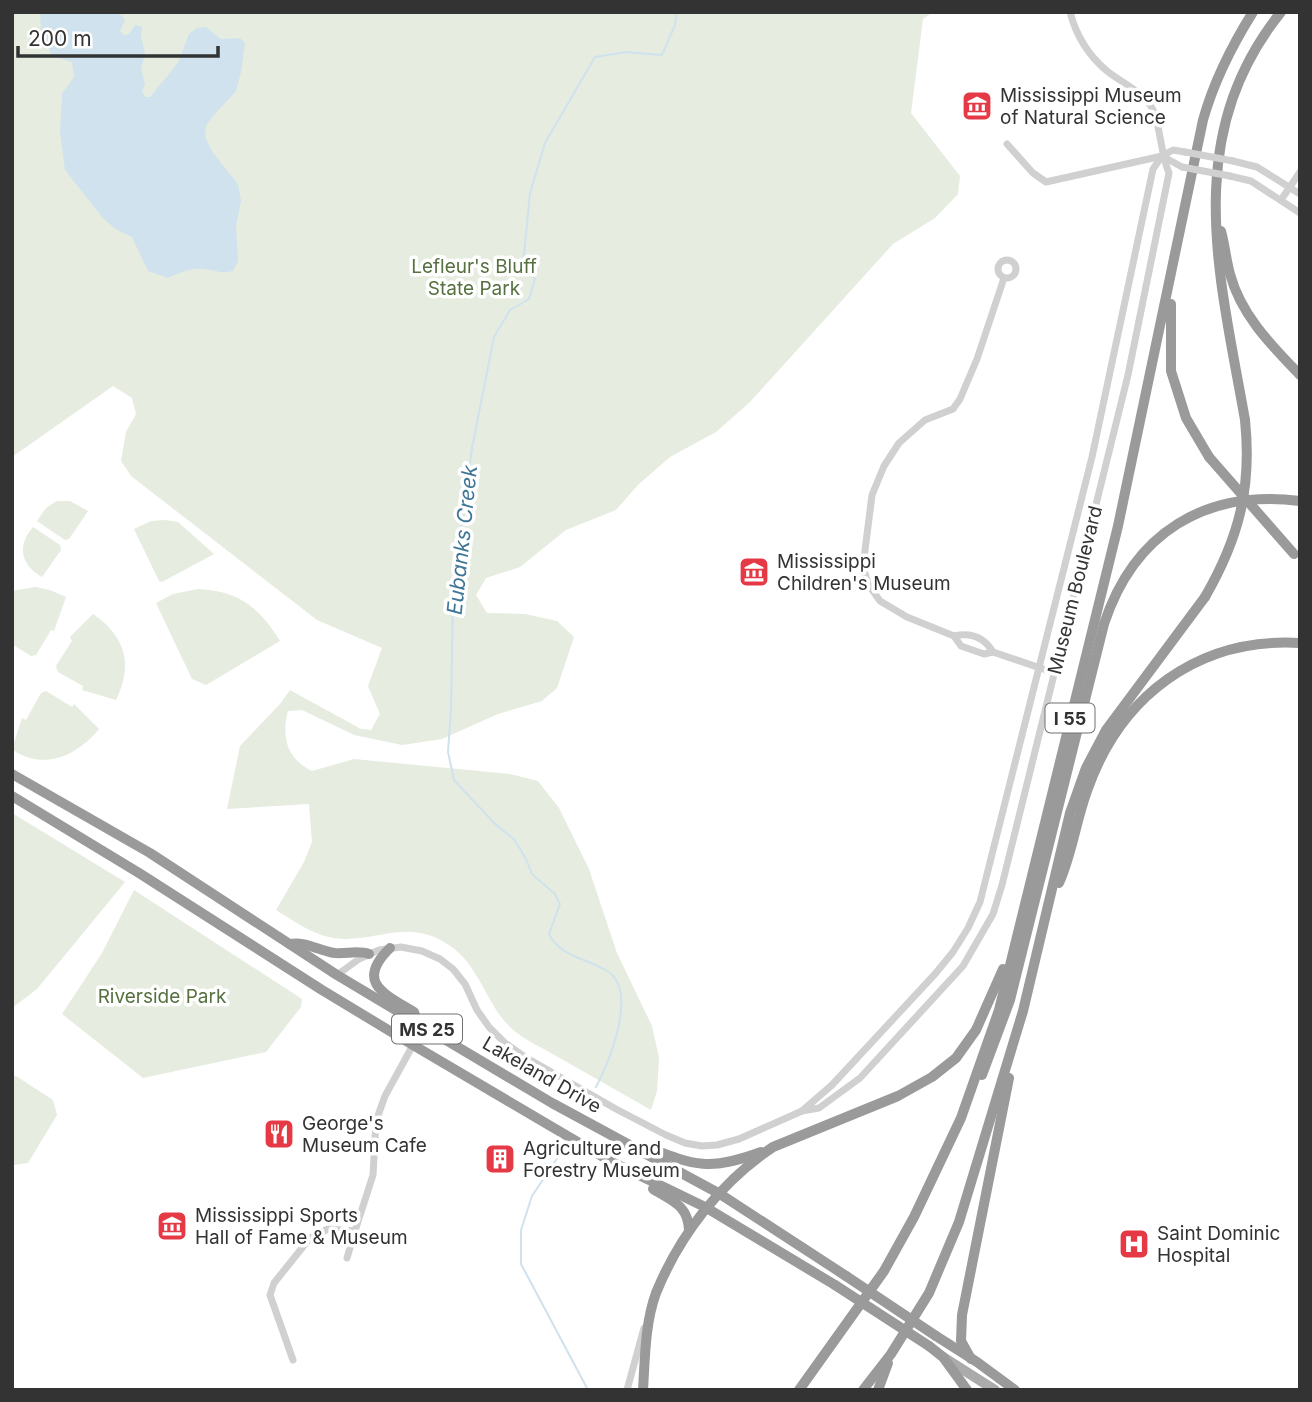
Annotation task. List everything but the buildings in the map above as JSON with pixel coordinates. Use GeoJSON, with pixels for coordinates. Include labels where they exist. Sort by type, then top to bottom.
{"type":"FeatureCollection","features":[{"type":"Feature","properties":{"kind":"highway","name":"I 55"},"geometry":{"type":"LineString","coordinates":[[799,1390],[884,1271],[938,1170],[961,1118],[999,1010],[1118,526],[1211,90],[1252,12]]}},
{"type":"Feature","properties":{"kind":"highway","name":"I 55"},"geometry":{"type":"LineString","coordinates":[[863,1390],[891,1354],[929,1293],[946,1256],[1023,1012],[1070,813],[1095,749],[1124,704],[1205,597],[1228,553],[1242,505],[1249,455],[1217,257],[1215,216],[1218,155],[1235,93],[1252,56],[1282,12]]}},
{"type":"Feature","properties":{"kind":"highway"},"geometry":{"type":"LineString","coordinates":[[1215,216],[1237,296],[1266,341],[1300,375]]}},
{"type":"Feature","properties":{"kind":"highway"},"geometry":{"type":"LineString","coordinates":[[1172,274],[1171,371],[1186,418],[1209,457],[1297,556]]}},
{"type":"Feature","properties":{"kind":"highway"},"geometry":{"type":"LineString","coordinates":[[961,1118],[988,1063],[1010,1000],[1104,624],[1120,586],[1128,572],[1157,539],[1207,508],[1254,498],[1300,501]]}},
{"type":"Feature","properties":{"kind":"highway"},"geometry":{"type":"LineString","coordinates":[[1048,909],[1067,864],[1083,802],[1097,765],[1115,730],[1136,704],[1172,675],[1209,657],[1244,646],[1300,643]]}},
{"type":"Feature","properties":{"kind":"highway","name":"Lakeland Drive"},"geometry":{"type":"LineString","coordinates":[[12,774],[150,853],[337,975],[420,1025],[720,1194],[846,1276],[932,1341],[943,1357]]}},
{"type":"Feature","properties":{"kind":"highway","name":"Lakeland Drive"},"geometry":{"type":"LineString","coordinates":[[12,796],[413,1045],[610,1160],[705,1208],[932,1341],[971,1359],[1015,1390]]}},
{"type":"Feature","properties":{"kind":"highway"},"geometry":{"type":"LineString","coordinates":[[45,816],[56,800]]}},
{"type":"Feature","properties":{"kind":"highway"},"geometry":{"type":"LineString","coordinates":[[139,873],[150,853]]}},
{"type":"Feature","properties":{"kind":"highway"},"geometry":{"type":"LineString","coordinates":[[611,1135],[679,1160],[708,1166],[732,1163],[898,1096],[932,1077],[956,1058],[976,1030],[1017,934]]}},
{"type":"Feature","properties":{"kind":"highway"},"geometry":{"type":"LineString","coordinates":[[290,944],[300,942],[322,951],[361,951],[369,954]]}},
{"type":"Feature","properties":{"kind":"highway"},"geometry":{"type":"LineString","coordinates":[[390,948],[375,964],[373,979],[385,994],[414,1012],[420,1025],[413,1045]]}},
{"type":"Feature","properties":{"kind":"highway"},"geometry":{"type":"LineString","coordinates":[[322,990],[337,975]]}},
{"type":"Feature","properties":{"kind":"highway"},"geometry":{"type":"LineString","coordinates":[[971,1359],[961,1341],[962,1315],[1023,1012]]}},
{"type":"Feature","properties":{"kind":"highway"},"geometry":{"type":"LineString","coordinates":[[643,1390],[646,1339],[656,1294],[689,1230],[705,1208],[757,1158],[774,1147]]}},
{"type":"Feature","properties":{"kind":"highway"},"geometry":{"type":"LineString","coordinates":[[610,1160],[682,1206],[689,1220],[689,1230]]}},
{"type":"Feature","properties":{"kind":"highway"},"geometry":{"type":"LineString","coordinates":[[878,1390],[891,1354]]}},
{"type":"Feature","properties":{"kind":"highway"},"geometry":{"type":"LineString","coordinates":[[943,1357],[967,1390]]}},
{"type":"Feature","properties":{"kind":"main road","name":"Lakeland Drive"},"geometry":{"type":"LineString","coordinates":[[943,1357],[995,1390]]}},
{"type":"Feature","properties":{"kind":"street","name":"Museum Boulevard"},"geometry":{"type":"LineString","coordinates":[[337,975],[369,954],[390,948],[422,951],[440,959],[453,969],[465,984],[477,1010],[505,1043],[616,1109],[685,1143],[702,1146],[728,1143],[802,1111],[819,1108],[860,1078],[963,966],[993,914],[1008,863],[1128,375],[1169,173],[1162,156],[1152,109],[1141,95],[1106,70],[1083,44],[1070,12]]}},
{"type":"Feature","properties":{"kind":"street"},"geometry":{"type":"LineString","coordinates":[[1007,144],[1032,173],[1046,182],[1162,156],[1173,150],[1257,167],[1300,194]]}},
{"type":"Feature","properties":{"kind":"street","name":"Museum Boulevard"},"geometry":{"type":"LineString","coordinates":[[802,1111],[832,1085],[926,984],[953,952],[980,902],[1101,420],[1153,169],[1162,156]]}},
{"type":"Feature","properties":{"kind":"street"},"geometry":{"type":"LineString","coordinates":[[1162,156],[1182,167],[1251,181],[1300,212]]}},
{"type":"Feature","properties":{"kind":"street"},"geometry":{"type":"LineString","coordinates":[[1281,200],[1300,172]]}},
{"type":"Feature","properties":{"kind":"street"},"geometry":{"type":"LineString","coordinates":[[1004,278],[977,359],[960,399],[953,409],[925,420],[899,443],[884,466],[872,495],[863,566],[868,584],[880,601],[900,613],[954,636],[961,646],[984,654],[993,652],[1055,673]]}},
{"type":"Feature","properties":{"kind":"street"},"geometry":{"type":"LineString","coordinates":[[954,636],[967,633],[987,641],[993,652]]}},
{"type":"Feature","properties":{"kind":"street"},"geometry":{"type":"LineString","coordinates":[[992,859],[1008,863]]}},
{"type":"Feature","properties":{"kind":"street"},"geometry":{"type":"LineString","coordinates":[[926,984],[938,994]]}},
{"type":"Feature","properties":{"kind":"street"},"geometry":{"type":"LineString","coordinates":[[347,1258],[373,1175],[376,1121],[384,1096],[413,1045]]}},
{"type":"Feature","properties":{"kind":"street"},"geometry":{"type":"LineString","coordinates":[[293,1360],[270,1295],[274,1283],[310,1237],[328,1229],[355,1231]]}},
{"type":"Feature","properties":{"kind":"street"},"geometry":{"type":"LineString","coordinates":[[628,1390],[643,1328],[656,1294]]}},
{"type":"Feature","properties":{"kind":"green space","name":"Lefleur's Bluff State Park"},"geometry":{"type":"Polygon","coordinates":[[[12,12],[933,12],[923,19],[911,113],[960,176],[958,194],[935,218],[893,244],[749,403],[716,432],[670,457],[638,485],[616,510],[566,530],[520,567],[486,578],[476,595],[487,613],[525,614],[557,621],[574,637],[557,688],[542,701],[498,714],[442,739],[402,745],[354,735],[302,710],[288,711],[285,730],[288,746],[297,760],[312,771],[354,759],[510,774],[538,781],[559,808],[589,869],[617,953],[652,1026],[659,1058],[657,1091],[651,1110],[512,1029],[466,960],[444,942],[431,936],[406,932],[335,938],[309,929],[276,910],[304,862],[312,842],[309,804],[227,809],[240,746],[290,690],[361,729],[371,730],[380,714],[368,686],[382,648],[317,620],[131,476],[121,461],[126,432],[136,414],[132,398],[113,386],[12,457],[12,12]]]}},
{"type":"Feature","properties":{"kind":"green space"},"geometry":{"type":"Polygon","coordinates":[[[57,501],[70,501],[88,511],[69,539],[65,540],[37,521],[46,508],[57,501]]]}},
{"type":"Feature","properties":{"kind":"green space"},"geometry":{"type":"Polygon","coordinates":[[[151,521],[178,522],[214,554],[162,582],[159,581],[134,529],[151,521]]]}},
{"type":"Feature","properties":{"kind":"green space"},"geometry":{"type":"Polygon","coordinates":[[[33,527],[60,545],[61,550],[42,577],[29,566],[23,554],[25,541],[33,527]]]}},
{"type":"Feature","properties":{"kind":"green space"},"geometry":{"type":"Polygon","coordinates":[[[35,587],[66,597],[54,631],[51,630],[36,655],[31,656],[12,644],[12,591],[35,587]]]}},
{"type":"Feature","properties":{"kind":"green space"},"geometry":{"type":"Polygon","coordinates":[[[198,589],[225,593],[246,603],[256,610],[280,641],[206,685],[192,679],[156,603],[173,594],[198,589]]]}},
{"type":"Feature","properties":{"kind":"green space"},"geometry":{"type":"Polygon","coordinates":[[[93,614],[113,632],[123,652],[124,674],[116,700],[82,690],[83,686],[58,672],[56,666],[72,641],[70,637],[93,614]]]}},
{"type":"Feature","properties":{"kind":"green space"},"geometry":{"type":"Polygon","coordinates":[[[46,691],[72,707],[74,704],[99,729],[70,753],[48,760],[24,756],[12,749],[22,718],[26,720],[41,693],[46,691]]]}},
{"type":"Feature","properties":{"kind":"green space"},"geometry":{"type":"Polygon","coordinates":[[[12,813],[125,882],[37,989],[12,1008],[12,813]]]}},
{"type":"Feature","properties":{"kind":"green space","name":"Riverside Park"},"geometry":{"type":"Polygon","coordinates":[[[134,890],[302,999],[301,1007],[266,1052],[143,1078],[62,1014],[102,953],[134,890]]]}},
{"type":"Feature","properties":{"kind":"green space"},"geometry":{"type":"Polygon","coordinates":[[[16,1076],[53,1100],[57,1115],[28,1163],[14,1165],[12,1169],[12,1077],[16,1076]]]}},
{"type":"Feature","properties":{"kind":"water"},"geometry":{"type":"Polygon","coordinates":[[[40,12],[118,12],[125,20],[120,31],[124,35],[129,34],[135,25],[142,27],[145,54],[141,69],[145,84],[142,91],[145,97],[150,97],[178,63],[189,34],[197,28],[206,27],[221,39],[240,38],[245,43],[236,91],[212,117],[206,126],[205,137],[213,153],[238,184],[241,201],[236,226],[238,261],[233,271],[194,269],[168,278],[148,271],[132,237],[114,228],[102,217],[65,170],[60,132],[62,94],[74,77],[72,62],[52,56],[41,31],[40,12]]]}},
{"type":"Feature","properties":{"kind":"waterway","name":"Eubanks Creek"},"geometry":{"type":"LineString","coordinates":[[596,1087],[614,1045],[618,1027],[621,994],[616,980],[607,971],[567,952],[554,942],[549,934],[560,904],[555,894],[532,874],[514,839],[496,825],[454,780],[448,752],[453,593],[472,448],[494,337],[510,310],[529,299],[535,279],[523,265],[530,193],[545,143],[595,57],[626,52],[662,55],[675,25],[677,12]]}},
{"type":"Feature","properties":{"kind":"waterway","name":"Eubanks Creek"},"geometry":{"type":"LineString","coordinates":[[562,1151],[532,1196],[521,1230],[521,1264],[588,1390]]}},
{"type":"Feature","properties":{"kind":"place","name":"Mississippi Museum of Natural Science"},"geometry":{"type":"Point","coordinates":[977,106]}},
{"type":"Feature","properties":{"kind":"place","name":"Mississippi Children's Museum"},"geometry":{"type":"Point","coordinates":[754,572]}},
{"type":"Feature","properties":{"kind":"place","name":"George's Museum Cafe"},"geometry":{"type":"Point","coordinates":[279,1134]}},
{"type":"Feature","properties":{"kind":"place","name":"Agriculture and Forestry Museum"},"geometry":{"type":"Point","coordinates":[500,1159]}},
{"type":"Feature","properties":{"kind":"place","name":"Mississippi Sports Hall of Fame & Museum"},"geometry":{"type":"Point","coordinates":[172,1226]}},
{"type":"Feature","properties":{"kind":"place","name":"Saint Dominic Hospital"},"geometry":{"type":"Point","coordinates":[1134,1244]}}]}
